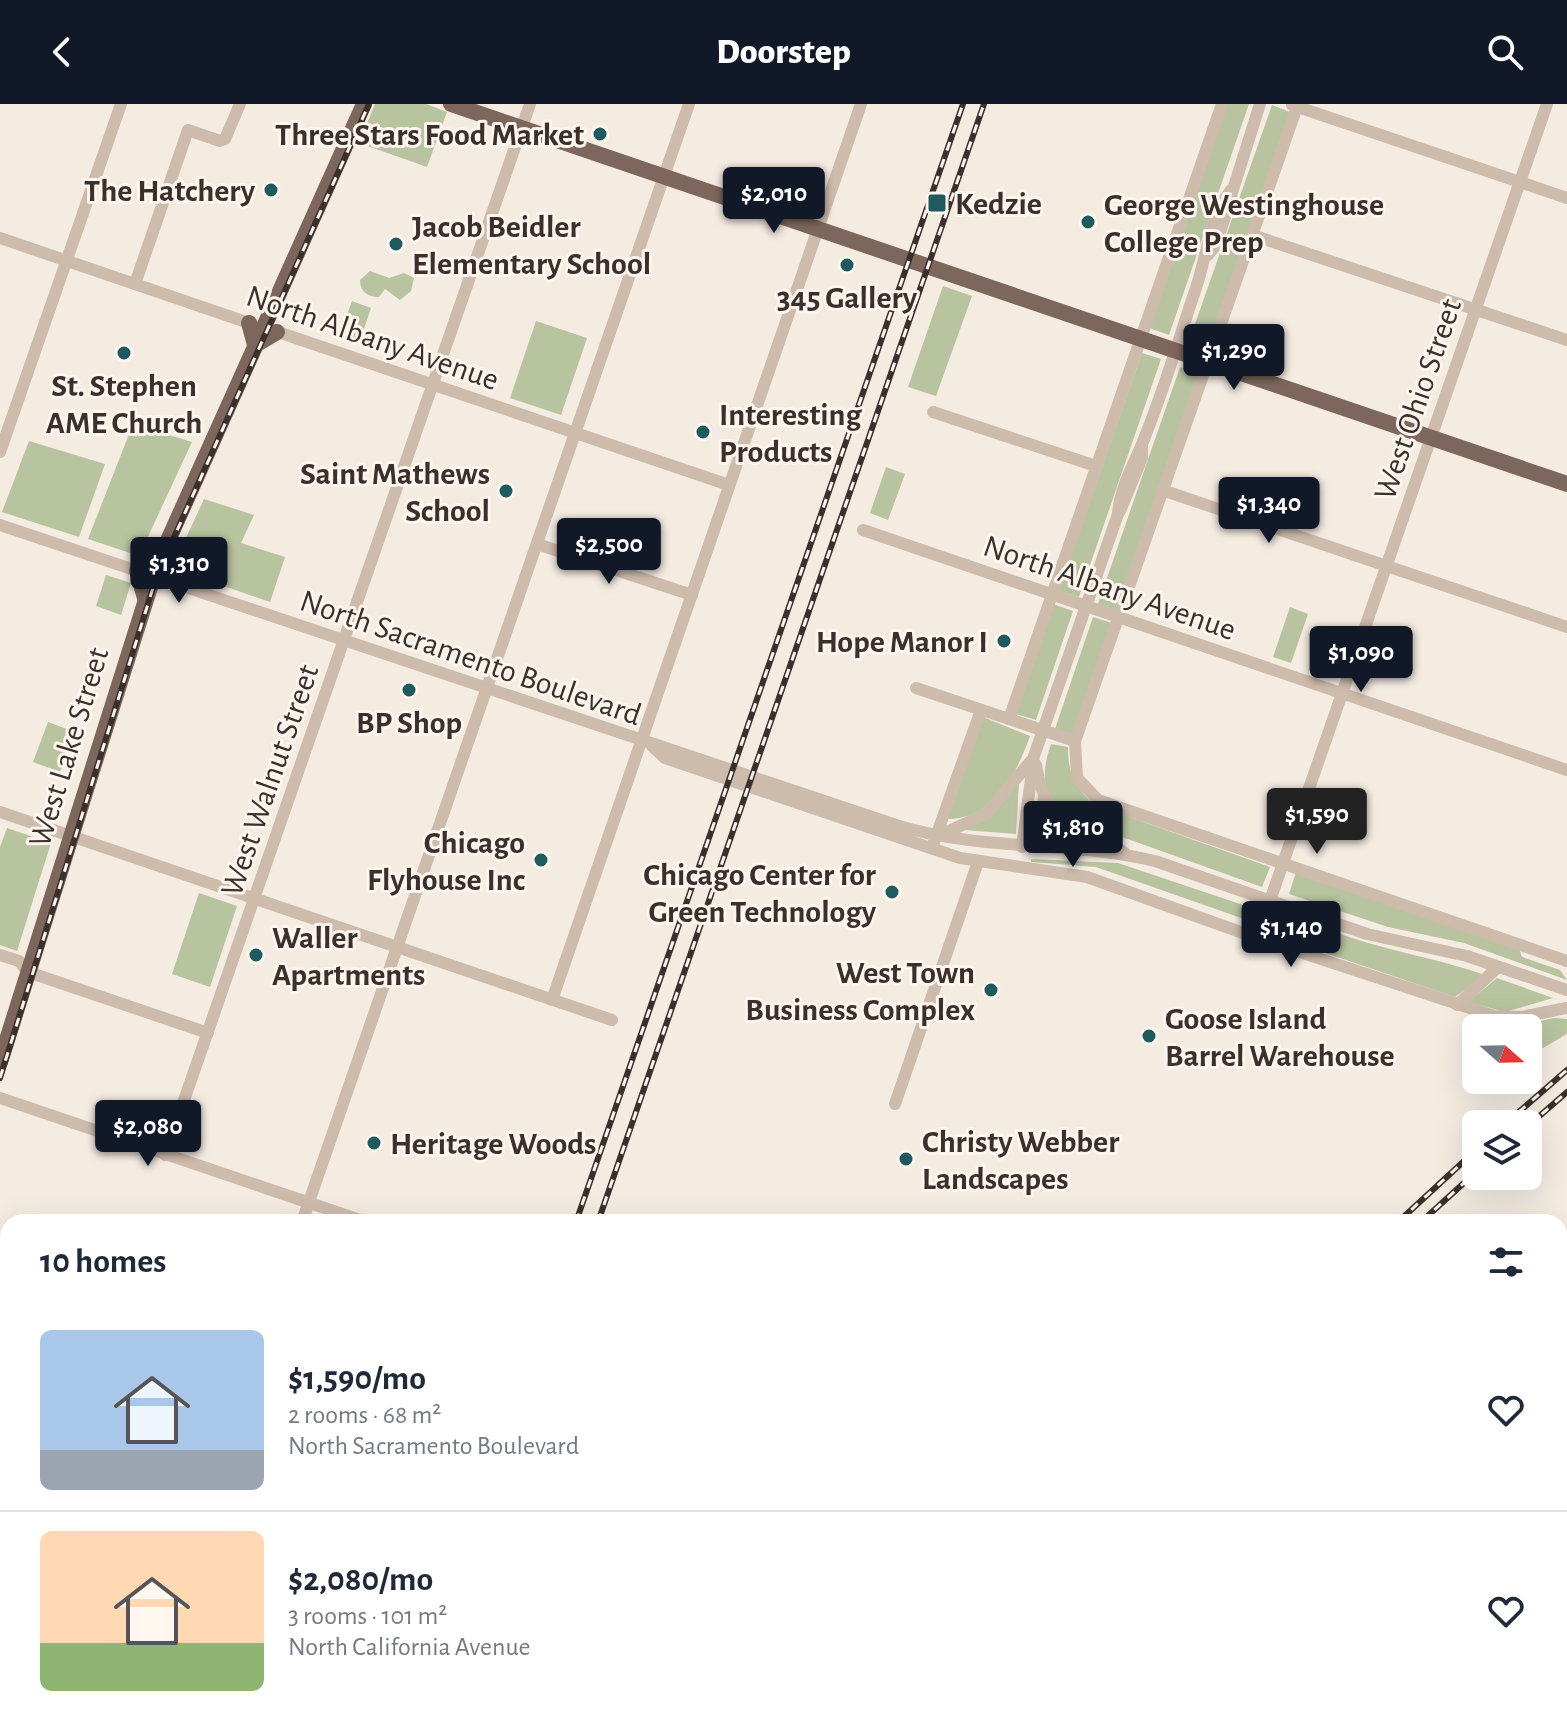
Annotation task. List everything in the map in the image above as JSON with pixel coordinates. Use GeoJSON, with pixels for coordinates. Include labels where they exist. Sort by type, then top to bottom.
{"type":"FeatureCollection","features":[{"type":"Feature","properties":{"kind":"main road","name":"West Lake Street"},"geometry":{"type":"LineString","coordinates":[[0,1062],[26,964],[70,836],[151,576],[364,104]]}},
{"type":"Feature","properties":{"kind":"main road"},"geometry":{"type":"LineString","coordinates":[[451,104],[1567,484]]}},
{"type":"Feature","properties":{"kind":"main road"},"geometry":{"type":"LineString","coordinates":[[151,576],[159,535],[172,528]]}},
{"type":"Feature","properties":{"kind":"street"},"geometry":{"type":"LineString","coordinates":[[0,452],[121,104]]}},
{"type":"Feature","properties":{"kind":"street"},"geometry":{"type":"LineString","coordinates":[[135,284],[188,130],[220,141],[225,139],[240,104]]}},
{"type":"Feature","properties":{"kind":"street","name":"West Walnut Street"},"geometry":{"type":"LineString","coordinates":[[165,1155],[530,104]]}},
{"type":"Feature","properties":{"kind":"street"},"geometry":{"type":"LineString","coordinates":[[305,1214],[689,104]]}},
{"type":"Feature","properties":{"kind":"street"},"geometry":{"type":"LineString","coordinates":[[552,1000],[646,744],[692,595],[861,104]]}},
{"type":"Feature","properties":{"kind":"street"},"geometry":{"type":"LineString","coordinates":[[1009,719],[1222,104]]}},
{"type":"Feature","properties":{"kind":"street"},"geometry":{"type":"LineString","coordinates":[[1022,847],[1034,756],[1118,514],[1128,500],[1139,468],[1143,443],[1207,256],[1216,245],[1231,202],[1231,190],[1260,104]]}},
{"type":"Feature","properties":{"kind":"street","name":"West Ohio Street"},"geometry":{"type":"LineString","coordinates":[[1257,938],[1547,104]]}},
{"type":"Feature","properties":{"kind":"street"},"geometry":{"type":"LineString","coordinates":[[1567,198],[1294,105],[1252,235],[1075,741],[1077,778],[1098,800],[1567,961]]}},
{"type":"Feature","properties":{"kind":"street"},"geometry":{"type":"LineString","coordinates":[[1252,235],[1567,340]]}},
{"type":"Feature","properties":{"kind":"street","name":"North Albany Avenue"},"geometry":{"type":"LineString","coordinates":[[0,238],[729,485]]}},
{"type":"Feature","properties":{"kind":"street"},"geometry":{"type":"LineString","coordinates":[[933,412],[1096,466]]}},
{"type":"Feature","properties":{"kind":"street"},"geometry":{"type":"LineString","coordinates":[[1162,490],[1567,627]]}},
{"type":"Feature","properties":{"kind":"street","name":"North Sacramento Boulevard"},"geometry":{"type":"LineString","coordinates":[[0,525],[646,744],[669,748],[934,842],[978,862],[1087,877],[1257,938],[1457,1005],[1507,1018],[1567,1008]]}},
{"type":"Feature","properties":{"kind":"street","name":"North Albany Avenue"},"geometry":{"type":"LineString","coordinates":[[863,530],[1567,770]]}},
{"type":"Feature","properties":{"kind":"street"},"geometry":{"type":"LineString","coordinates":[[537,544],[692,595]]}},
{"type":"Feature","properties":{"kind":"street"},"geometry":{"type":"LineString","coordinates":[[916,688],[1075,741]]}},
{"type":"Feature","properties":{"kind":"street"},"geometry":{"type":"LineString","coordinates":[[934,842],[981,710]]}},
{"type":"Feature","properties":{"kind":"street"},"geometry":{"type":"LineString","coordinates":[[934,842],[986,814],[1034,756]]}},
{"type":"Feature","properties":{"kind":"street"},"geometry":{"type":"LineString","coordinates":[[1034,756],[1041,789],[1054,814],[1106,837],[1126,854]]}},
{"type":"Feature","properties":{"kind":"street"},"geometry":{"type":"LineString","coordinates":[[0,812],[612,1020]]}},
{"type":"Feature","properties":{"kind":"street","name":"North Sacramento Boulevard"},"geometry":{"type":"LineString","coordinates":[[934,842],[1126,854],[1367,934],[1467,956],[1567,990]]}},
{"type":"Feature","properties":{"kind":"street"},"geometry":{"type":"LineString","coordinates":[[895,1104],[978,862]]}},
{"type":"Feature","properties":{"kind":"street"},"geometry":{"type":"LineString","coordinates":[[0,955],[208,1033]]}},
{"type":"Feature","properties":{"kind":"street"},"geometry":{"type":"LineString","coordinates":[[1457,1005],[1498,967]]}},
{"type":"Feature","properties":{"kind":"street"},"geometry":{"type":"LineString","coordinates":[[0,1098],[343,1214]]}},
{"type":"Feature","properties":{"kind":"green space"},"geometry":{"type":"Polygon","coordinates":[[[375,104],[426,104],[447,112],[427,167],[359,143],[375,104]]]}},
{"type":"Feature","properties":{"kind":"green space"},"geometry":{"type":"Polygon","coordinates":[[[1227,104],[1249,104],[1169,335],[1149,328],[1227,104]]]}},
{"type":"Feature","properties":{"kind":"green space"},"geometry":{"type":"Polygon","coordinates":[[[1272,105],[1290,112],[1208,347],[1189,341],[1272,105]]]}},
{"type":"Feature","properties":{"kind":"green space"},"geometry":{"type":"Polygon","coordinates":[[[370,271],[389,278],[404,273],[414,278],[411,291],[400,300],[385,289],[379,297],[368,295],[361,288],[360,280],[370,271]]]}},
{"type":"Feature","properties":{"kind":"green space"},"geometry":{"type":"Polygon","coordinates":[[[943,286],[972,296],[936,396],[908,387],[943,286]]]}},
{"type":"Feature","properties":{"kind":"green space"},"geometry":{"type":"Polygon","coordinates":[[[352,301],[371,308],[360,341],[340,334],[352,301]]]}},
{"type":"Feature","properties":{"kind":"green space"},"geometry":{"type":"Polygon","coordinates":[[[536,321],[587,338],[561,415],[510,398],[536,321]]]}},
{"type":"Feature","properties":{"kind":"green space"},"geometry":{"type":"Polygon","coordinates":[[[1142,353],[1161,359],[1079,597],[1059,591],[1142,353]]]}},
{"type":"Feature","properties":{"kind":"green space"},"geometry":{"type":"Polygon","coordinates":[[[1180,367],[1199,373],[1116,610],[1098,604],[1180,367]]]}},
{"type":"Feature","properties":{"kind":"green space"},"geometry":{"type":"Polygon","coordinates":[[[133,424],[192,442],[139,556],[88,539],[133,424]]]}},
{"type":"Feature","properties":{"kind":"green space"},"geometry":{"type":"Polygon","coordinates":[[[29,441],[105,464],[79,537],[2,512],[29,441]]]}},
{"type":"Feature","properties":{"kind":"green space"},"geometry":{"type":"Polygon","coordinates":[[[886,467],[905,474],[888,520],[870,513],[886,467]]]}},
{"type":"Feature","properties":{"kind":"green space"},"geometry":{"type":"Polygon","coordinates":[[[204,499],[254,515],[241,543],[285,557],[270,602],[172,568],[204,499]]]}},
{"type":"Feature","properties":{"kind":"green space"},"geometry":{"type":"Polygon","coordinates":[[[106,575],[131,583],[121,615],[96,606],[106,575]]]}},
{"type":"Feature","properties":{"kind":"green space"},"geometry":{"type":"Polygon","coordinates":[[[1053,604],[1073,611],[1036,720],[1016,714],[1053,604]]]}},
{"type":"Feature","properties":{"kind":"green space"},"geometry":{"type":"Polygon","coordinates":[[[1290,607],[1308,614],[1291,663],[1273,657],[1290,607]]]}},
{"type":"Feature","properties":{"kind":"green space"},"geometry":{"type":"Polygon","coordinates":[[[1093,617],[1112,623],[1074,735],[1055,729],[1093,617]]]}},
{"type":"Feature","properties":{"kind":"green space"},"geometry":{"type":"Polygon","coordinates":[[[983,717],[1030,736],[1010,779],[990,803],[978,812],[947,819],[983,717]]]}},
{"type":"Feature","properties":{"kind":"green space"},"geometry":{"type":"Polygon","coordinates":[[[48,722],[75,732],[60,772],[33,762],[48,722]]]}},
{"type":"Feature","properties":{"kind":"green space"},"geometry":{"type":"Polygon","coordinates":[[[1051,744],[1068,747],[1073,778],[1093,804],[1270,867],[1262,887],[1066,817],[1052,801],[1045,784],[1051,744]]]}},
{"type":"Feature","properties":{"kind":"green space"},"geometry":{"type":"Polygon","coordinates":[[[1019,782],[1016,834],[965,830],[992,814],[1019,782]]]}},
{"type":"Feature","properties":{"kind":"green space"},"geometry":{"type":"Polygon","coordinates":[[[1038,794],[1052,813],[1066,824],[1105,841],[1035,836],[1038,794]]]}},
{"type":"Feature","properties":{"kind":"green space"},"geometry":{"type":"Polygon","coordinates":[[[7,828],[51,843],[17,951],[0,945],[0,847],[7,828]]]}},
{"type":"Feature","properties":{"kind":"green space"},"geometry":{"type":"Polygon","coordinates":[[[1031,859],[1118,863],[1249,907],[1244,919],[1096,867],[1031,862],[1031,859]]]}},
{"type":"Feature","properties":{"kind":"green space"},"geometry":{"type":"Polygon","coordinates":[[[1296,872],[1519,948],[1522,957],[1560,970],[1567,980],[1464,943],[1388,927],[1289,894],[1296,872]]]}},
{"type":"Feature","properties":{"kind":"green space"},"geometry":{"type":"Polygon","coordinates":[[[199,893],[237,906],[210,987],[172,974],[199,893]]]}},
{"type":"Feature","properties":{"kind":"green space"},"geometry":{"type":"Polygon","coordinates":[[[1281,917],[1485,975],[1455,997],[1281,938],[1275,933],[1281,917]]]}},
{"type":"Feature","properties":{"kind":"green space"},"geometry":{"type":"Polygon","coordinates":[[[1497,978],[1553,998],[1505,1012],[1468,1002],[1497,978]]]}},
{"type":"Feature","properties":{"kind":"green space"},"geometry":{"type":"Polygon","coordinates":[[[1567,1019],[1567,1034],[1542,1049],[1542,1021],[1567,1019]]]}},
{"type":"Feature","properties":{"kind":"railway"},"geometry":{"type":"LineString","coordinates":[[0,1078],[157,575],[369,104]]}},
{"type":"Feature","properties":{"kind":"railway"},"geometry":{"type":"LineString","coordinates":[[579,1214],[963,104]]}},
{"type":"Feature","properties":{"kind":"railway"},"geometry":{"type":"LineString","coordinates":[[601,1214],[984,104]]}},
{"type":"Feature","properties":{"kind":"railway"},"geometry":{"type":"LineString","coordinates":[[1521,1110],[1567,1070]]}},
{"type":"Feature","properties":{"kind":"railway"},"geometry":{"type":"LineString","coordinates":[[1542,1114],[1567,1092]]}},
{"type":"Feature","properties":{"kind":"railway"},"geometry":{"type":"LineString","coordinates":[[1407,1214],[1462,1163]]}},
{"type":"Feature","properties":{"kind":"railway"},"geometry":{"type":"LineString","coordinates":[[1430,1214],[1462,1185]]}},
{"type":"Feature","properties":{"kind":"place","name":"Three Stars Food Market"},"geometry":{"type":"Point","coordinates":[600,134]}},
{"type":"Feature","properties":{"kind":"place","name":"The Hatchery"},"geometry":{"type":"Point","coordinates":[271,190]}},
{"type":"Feature","properties":{"kind":"place","name":"Kedzie"},"geometry":{"type":"Point","coordinates":[937,203]}},
{"type":"Feature","properties":{"kind":"place","name":"George Westinghouse College Prep"},"geometry":{"type":"Point","coordinates":[1088,222]}},
{"type":"Feature","properties":{"kind":"place","name":"Jacob Beidler Elementary School"},"geometry":{"type":"Point","coordinates":[396,244]}},
{"type":"Feature","properties":{"kind":"place","name":"345 Gallery"},"geometry":{"type":"Point","coordinates":[847,265]}},
{"type":"Feature","properties":{"kind":"place","name":"St. Stephen AME Church"},"geometry":{"type":"Point","coordinates":[124,353]}},
{"type":"Feature","properties":{"kind":"place","name":"Interesting Products"},"geometry":{"type":"Point","coordinates":[703,432]}},
{"type":"Feature","properties":{"kind":"place","name":"Saint Mathews School"},"geometry":{"type":"Point","coordinates":[506,491]}},
{"type":"Feature","properties":{"kind":"place","name":"Hope Manor I"},"geometry":{"type":"Point","coordinates":[1004,641]}},
{"type":"Feature","properties":{"kind":"place","name":"BP Shop"},"geometry":{"type":"Point","coordinates":[409,690]}},
{"type":"Feature","properties":{"kind":"place","name":"Chicago Flyhouse Inc"},"geometry":{"type":"Point","coordinates":[541,860]}},
{"type":"Feature","properties":{"kind":"place","name":"Chicago Center for Green Technology"},"geometry":{"type":"Point","coordinates":[892,892]}},
{"type":"Feature","properties":{"kind":"place","name":"Waller Apartments"},"geometry":{"type":"Point","coordinates":[256,955]}},
{"type":"Feature","properties":{"kind":"place","name":"West Town Business Complex"},"geometry":{"type":"Point","coordinates":[991,990]}},
{"type":"Feature","properties":{"kind":"place","name":"Goose Island Barrel Warehouse"},"geometry":{"type":"Point","coordinates":[1149,1036]}},
{"type":"Feature","properties":{"kind":"place","name":"Heritage Woods"},"geometry":{"type":"Point","coordinates":[374,1143]}},
{"type":"Feature","properties":{"kind":"place","name":"Christy Webber Landscapes"},"geometry":{"type":"Point","coordinates":[906,1159]}}]}
